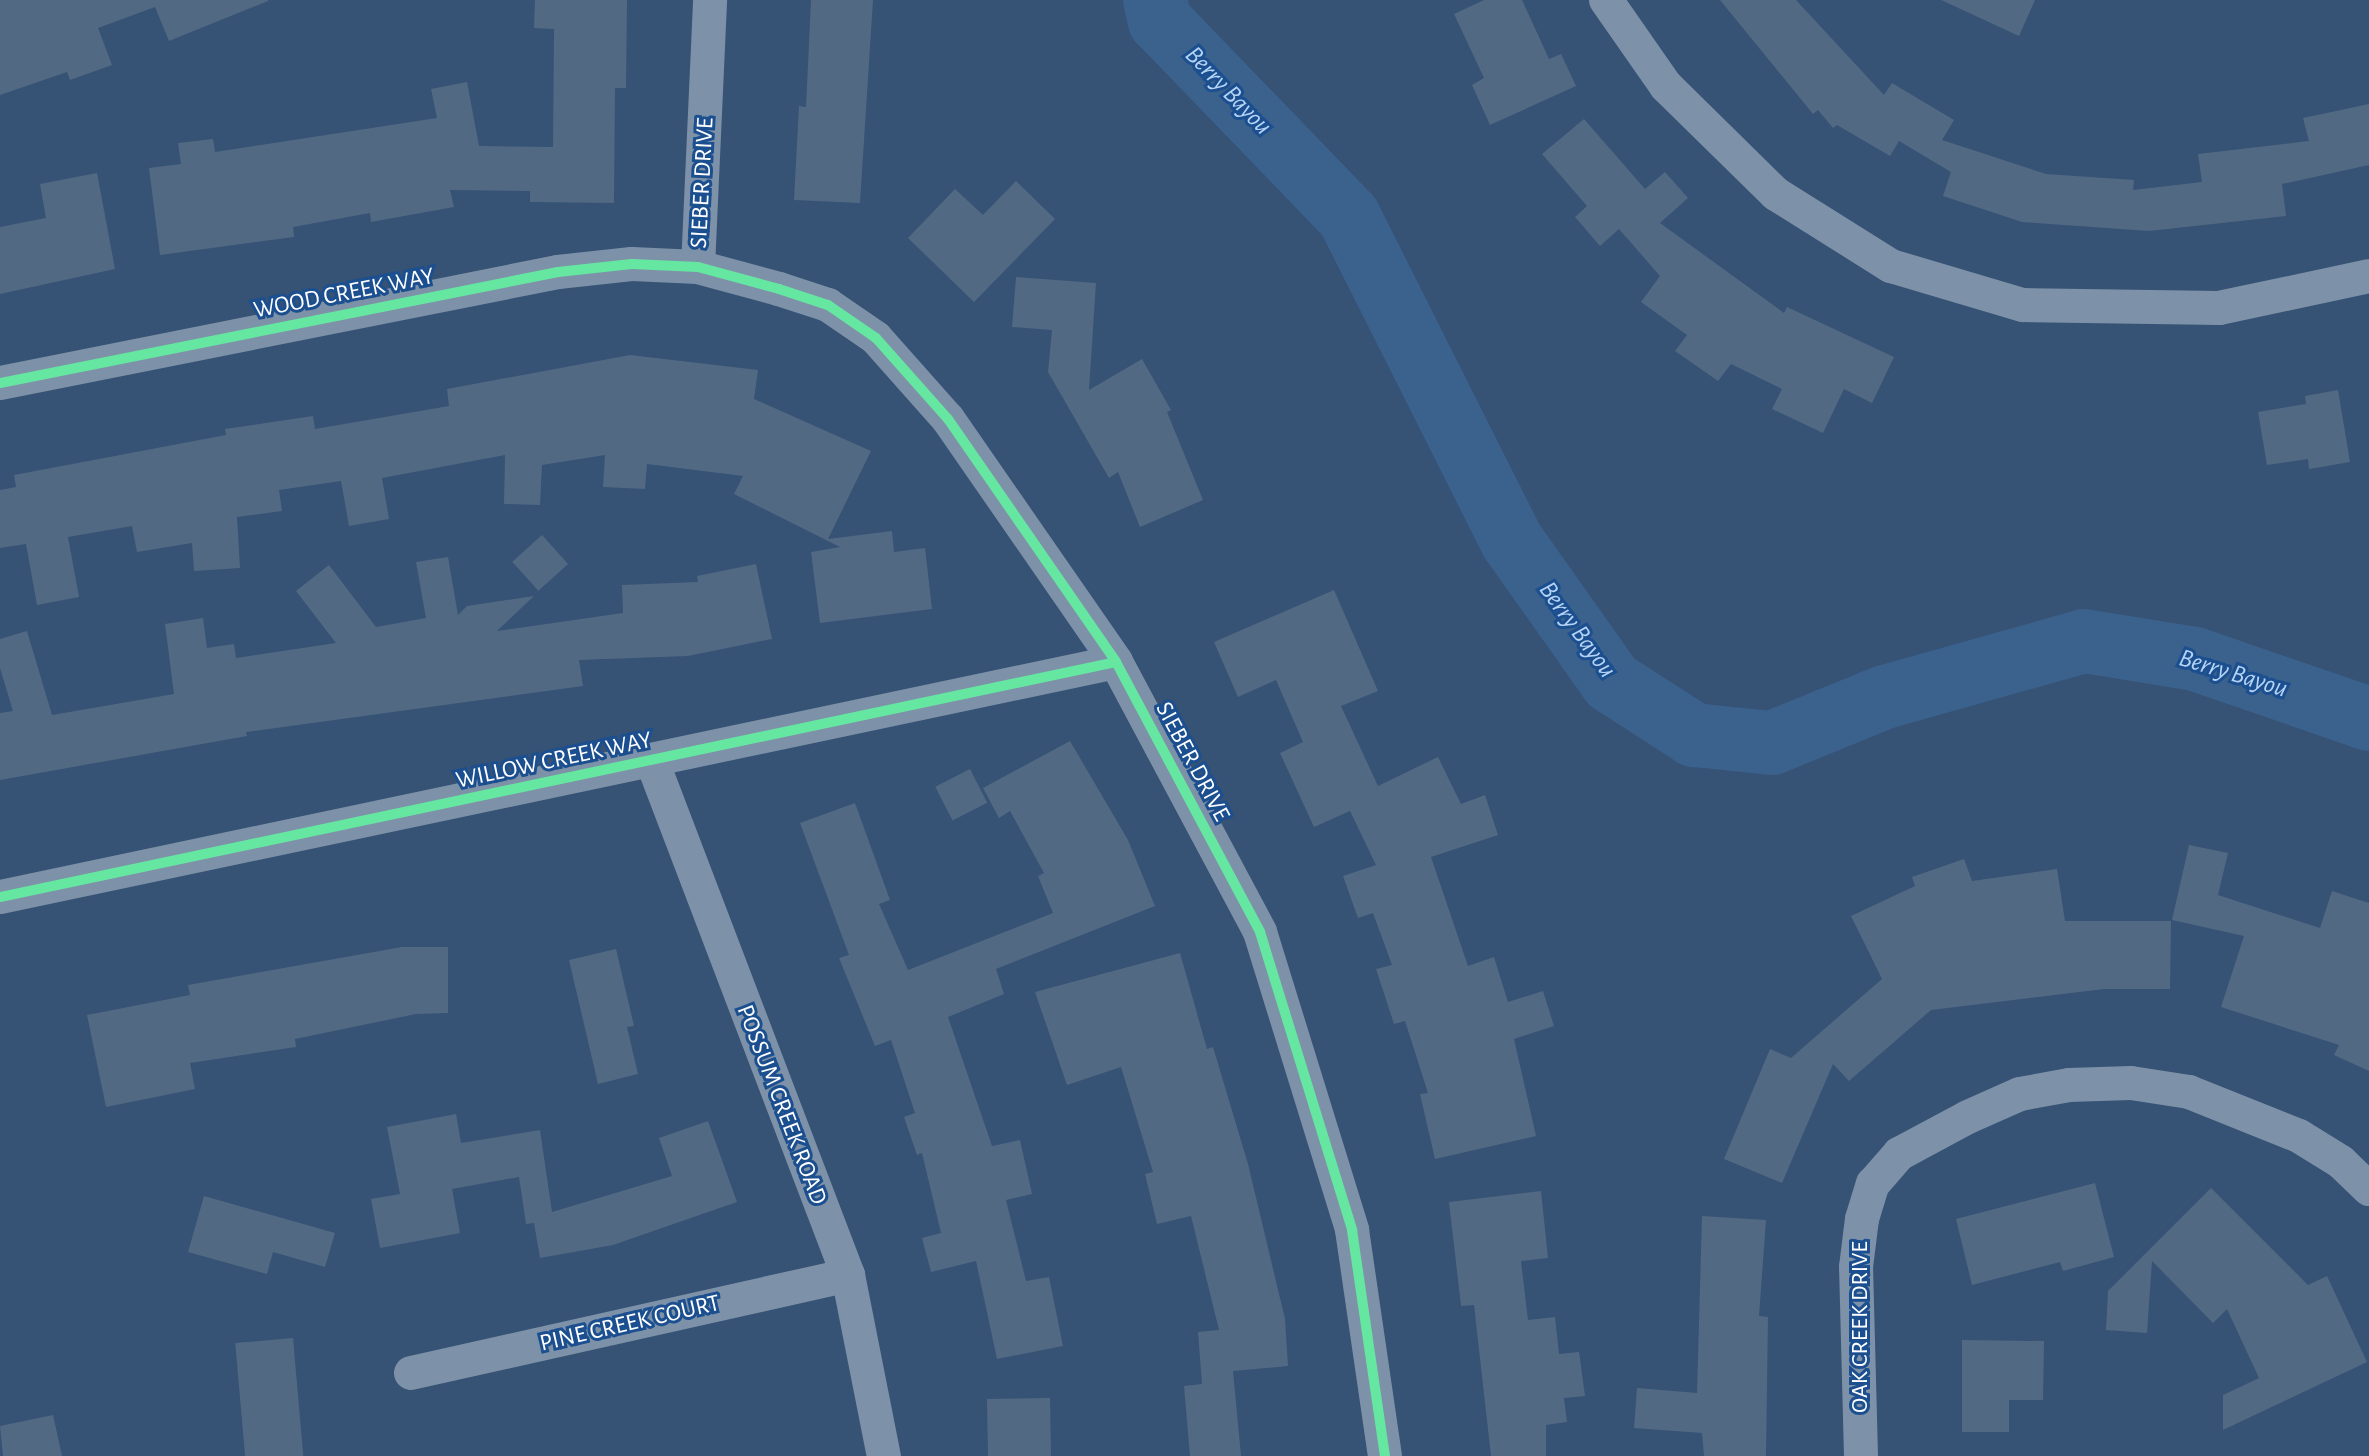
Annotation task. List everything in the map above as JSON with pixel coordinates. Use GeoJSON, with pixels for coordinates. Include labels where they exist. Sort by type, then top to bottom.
{"type":"FeatureCollection","features":[{"type":"Feature","properties":{"kind":"street","name":"SIEBER DRIVE"},"geometry":{"type":"LineString","coordinates":[[710,0],[698,267],[828,305],[876,338],[948,419],[1116,662],[1260,932],[1352,1230],[1385,1456]]}},
{"type":"Feature","properties":{"kind":"street"},"geometry":{"type":"LineString","coordinates":[[1606,0],[1666,86],[1776,194],[1891,266],[2023,305],[2219,308],[2369,276]]}},
{"type":"Feature","properties":{"kind":"street","name":"WOOD CREEK WAY"},"geometry":{"type":"LineString","coordinates":[[0,383],[558,272],[632,264],[698,267]]}},
{"type":"Feature","properties":{"kind":"street","name":"WILLOW CREEK WAY"},"geometry":{"type":"LineString","coordinates":[[0,897],[1116,662]]}},
{"type":"Feature","properties":{"kind":"street","name":"POSSUM CREEK ROAD"},"geometry":{"type":"LineString","coordinates":[[652,761],[848,1275],[884,1456]]}},
{"type":"Feature","properties":{"kind":"street","name":"OAK CREEK DRIVE"},"geometry":{"type":"LineString","coordinates":[[1861,1456],[1856,1267],[1873,1184],[1899,1154],[1968,1117],[2020,1094],[2069,1085],[2131,1083],[2189,1092],[2243,1110],[2341,1162],[2369,1189]]}},
{"type":"Feature","properties":{"kind":"street","name":"PINE CREEK COURT"},"geometry":{"type":"LineString","coordinates":[[411,1373],[848,1275]]}},
{"type":"Feature","properties":{"kind":"building"},"geometry":{"type":"Polygon","coordinates":[[[0,0],[268,1],[169,41],[155,7],[98,28],[112,65],[70,80],[67,72],[0,95],[0,0]]]}},
{"type":"Feature","properties":{"kind":"building"},"geometry":{"type":"Polygon","coordinates":[[[535,0],[627,0],[626,88],[615,88],[614,203],[530,202],[530,191],[450,190],[454,207],[371,222],[370,213],[293,227],[294,237],[160,255],[149,168],[181,164],[178,143],[213,139],[215,152],[437,118],[431,89],[467,82],[479,146],[553,147],[554,29],[534,28],[535,0]]]}},
{"type":"Feature","properties":{"kind":"building"},"geometry":{"type":"Polygon","coordinates":[[[811,0],[873,0],[860,203],[794,200],[799,106],[806,107],[811,0]]]}},
{"type":"Feature","properties":{"kind":"building"},"geometry":{"type":"Polygon","coordinates":[[[1484,0],[1522,0],[1549,59],[1561,54],[1576,86],[1490,125],[1472,85],[1484,78],[1454,14],[1484,0]]]}},
{"type":"Feature","properties":{"kind":"building"},"geometry":{"type":"Polygon","coordinates":[[[1720,0],[1796,0],[1884,95],[1892,83],[1954,120],[1942,140],[2046,174],[2134,180],[2133,190],[2202,182],[2198,154],[2309,141],[2303,118],[2369,104],[2369,165],[2282,184],[2286,216],[2149,231],[2022,222],[1943,196],[1951,172],[1899,141],[1890,156],[1837,125],[1833,128],[1818,110],[1813,114],[1720,0]]]}},
{"type":"Feature","properties":{"kind":"building"},"geometry":{"type":"Polygon","coordinates":[[[1941,0],[2035,0],[2019,36],[1941,0]]]}},
{"type":"Feature","properties":{"kind":"building"},"geometry":{"type":"Polygon","coordinates":[[[1584,119],[1645,189],[1665,172],[1688,198],[1660,223],[1784,313],[1787,307],[1894,357],[1872,403],[1844,389],[1823,433],[1772,409],[1782,389],[1731,364],[1718,381],[1675,351],[1687,335],[1641,302],[1660,276],[1619,229],[1600,246],[1575,217],[1587,206],[1542,154],[1584,119]]]}},
{"type":"Feature","properties":{"kind":"building"},"geometry":{"type":"Polygon","coordinates":[[[97,173],[115,269],[0,294],[0,227],[46,218],[40,184],[97,173]]]}},
{"type":"Feature","properties":{"kind":"building"},"geometry":{"type":"Polygon","coordinates":[[[1016,181],[1055,219],[974,302],[908,238],[955,189],[983,215],[1016,181]]]}},
{"type":"Feature","properties":{"kind":"building"},"geometry":{"type":"Polygon","coordinates":[[[1016,277],[1096,283],[1089,390],[1142,359],[1171,410],[1167,412],[1203,500],[1140,527],[1118,472],[1109,478],[1048,372],[1052,330],[1012,327],[1016,277]]]}},
{"type":"Feature","properties":{"kind":"building"},"geometry":{"type":"Polygon","coordinates":[[[630,355],[758,370],[754,399],[871,451],[828,539],[892,531],[894,552],[925,548],[932,609],[820,623],[811,552],[840,547],[734,494],[743,476],[647,464],[645,489],[603,487],[605,455],[542,465],[540,505],[504,504],[505,455],[382,478],[389,519],[349,526],[341,481],[279,490],[282,511],[237,517],[240,568],[194,571],[192,543],[137,552],[132,526],[68,537],[79,597],[37,605],[26,544],[0,548],[0,490],[16,487],[14,475],[226,435],[225,429],[313,416],[315,429],[449,406],[447,389],[630,355]]]}},
{"type":"Feature","properties":{"kind":"building"},"geometry":{"type":"Polygon","coordinates":[[[2338,390],[2350,462],[2309,469],[2308,459],[2267,465],[2258,412],[2306,404],[2305,396],[2338,390]]]}},
{"type":"Feature","properties":{"kind":"building"},"geometry":{"type":"Polygon","coordinates":[[[542,535],[568,564],[538,591],[512,562],[542,535]]]}},
{"type":"Feature","properties":{"kind":"building"},"geometry":{"type":"Polygon","coordinates":[[[448,557],[458,615],[467,606],[534,596],[497,631],[623,613],[622,585],[698,582],[697,576],[756,564],[772,639],[688,656],[579,660],[583,686],[246,732],[247,736],[0,780],[0,713],[13,711],[0,668],[0,639],[27,631],[52,715],[174,694],[165,624],[203,618],[207,648],[234,644],[236,658],[336,643],[296,591],[329,565],[376,627],[426,618],[416,562],[448,557]]]}},
{"type":"Feature","properties":{"kind":"building"},"geometry":{"type":"Polygon","coordinates":[[[1334,590],[1378,691],[1341,706],[1378,786],[1438,757],[1461,804],[1485,795],[1498,835],[1431,857],[1468,966],[1494,957],[1508,1002],[1543,991],[1554,1026],[1514,1039],[1536,1136],[1435,1159],[1420,1094],[1428,1093],[1405,1021],[1394,1024],[1376,969],[1392,965],[1373,913],[1358,918],[1343,876],[1376,865],[1350,811],[1314,827],[1280,753],[1303,742],[1276,680],[1238,697],[1214,642],[1334,590]]]}},
{"type":"Feature","properties":{"kind":"building"},"geometry":{"type":"Polygon","coordinates":[[[1070,741],[1128,840],[1155,906],[996,969],[1004,994],[948,1017],[992,1146],[1020,1140],[1032,1194],[1006,1200],[1026,1281],[1049,1277],[1063,1346],[997,1359],[976,1261],[931,1272],[922,1238],[941,1233],[922,1153],[917,1155],[904,1117],[915,1113],[891,1040],[875,1046],[839,958],[849,955],[800,823],[855,803],[890,900],[879,904],[908,970],[1053,913],[1038,876],[1044,873],[1010,811],[999,818],[983,788],[1070,741]]]}},
{"type":"Feature","properties":{"kind":"building"},"geometry":{"type":"Polygon","coordinates":[[[970,769],[987,803],[953,821],[935,787],[970,769]]]}},
{"type":"Feature","properties":{"kind":"building"},"geometry":{"type":"Polygon","coordinates":[[[2189,845],[2228,853],[2218,895],[2320,928],[2332,891],[2369,903],[2369,1071],[2334,1055],[2339,1045],[2221,1007],[2244,936],[2172,920],[2189,845]]]}},
{"type":"Feature","properties":{"kind":"building"},"geometry":{"type":"Polygon","coordinates":[[[1964,859],[1972,881],[2057,869],[2065,921],[2171,921],[2170,989],[2104,989],[1931,1010],[1849,1081],[1833,1064],[1782,1183],[1724,1159],[1770,1049],[1791,1058],[1882,979],[1851,916],[1915,886],[1912,877],[1964,859]]]}},
{"type":"Feature","properties":{"kind":"building"},"geometry":{"type":"Polygon","coordinates":[[[402,947],[448,947],[448,1013],[416,1014],[295,1039],[296,1047],[190,1063],[195,1089],[106,1107],[87,1015],[190,995],[188,985],[402,947]]]}},
{"type":"Feature","properties":{"kind":"building"},"geometry":{"type":"Polygon","coordinates":[[[616,949],[634,1026],[627,1027],[638,1074],[598,1084],[569,960],[616,949]]]}},
{"type":"Feature","properties":{"kind":"building"},"geometry":{"type":"Polygon","coordinates":[[[1180,953],[1207,1049],[1213,1047],[1248,1164],[1285,1319],[1288,1366],[1233,1371],[1241,1456],[1190,1456],[1184,1386],[1202,1384],[1198,1332],[1219,1330],[1191,1216],[1157,1224],[1145,1174],[1153,1172],[1121,1067],[1067,1085],[1035,992],[1180,953]]]}},
{"type":"Feature","properties":{"kind":"building"},"geometry":{"type":"Polygon","coordinates":[[[456,1114],[461,1143],[540,1130],[552,1212],[672,1176],[659,1138],[708,1121],[737,1202],[613,1245],[540,1258],[534,1223],[526,1224],[519,1177],[452,1189],[460,1233],[380,1248],[371,1199],[400,1194],[387,1127],[456,1114]]]}},
{"type":"Feature","properties":{"kind":"building"},"geometry":{"type":"Polygon","coordinates":[[[2095,1183],[2114,1257],[2063,1271],[2060,1262],[1972,1285],[1956,1219],[2095,1183]]]}},
{"type":"Feature","properties":{"kind":"building"},"geometry":{"type":"Polygon","coordinates":[[[2211,1188],[2308,1285],[2327,1276],[2367,1362],[2223,1430],[2223,1395],[2259,1378],[2227,1309],[2213,1323],[2152,1261],[2147,1333],[2106,1330],[2108,1291],[2211,1188]]]}},
{"type":"Feature","properties":{"kind":"building"},"geometry":{"type":"Polygon","coordinates":[[[1541,1191],[1548,1258],[1521,1261],[1528,1320],[1555,1317],[1559,1354],[1579,1352],[1585,1396],[1564,1398],[1567,1422],[1546,1425],[1546,1456],[1491,1456],[1474,1305],[1461,1306],[1449,1202],[1541,1191]]]}},
{"type":"Feature","properties":{"kind":"building"},"geometry":{"type":"Polygon","coordinates":[[[204,1196],[335,1233],[325,1267],[273,1252],[267,1274],[188,1252],[204,1196]]]}},
{"type":"Feature","properties":{"kind":"building"},"geometry":{"type":"Polygon","coordinates":[[[1702,1216],[1766,1220],[1759,1316],[1768,1317],[1766,1456],[1704,1456],[1702,1433],[1634,1428],[1637,1388],[1697,1393],[1702,1216]]]}},
{"type":"Feature","properties":{"kind":"building"},"geometry":{"type":"Polygon","coordinates":[[[293,1338],[303,1456],[245,1456],[235,1343],[293,1338]]]}},
{"type":"Feature","properties":{"kind":"building"},"geometry":{"type":"Polygon","coordinates":[[[1962,1340],[2044,1341],[2043,1400],[2009,1400],[2009,1432],[1962,1432],[1962,1340]]]}},
{"type":"Feature","properties":{"kind":"building"},"geometry":{"type":"Polygon","coordinates":[[[1050,1398],[1051,1456],[988,1456],[987,1399],[1050,1398]]]}},
{"type":"Feature","properties":{"kind":"building"},"geometry":{"type":"Polygon","coordinates":[[[53,1415],[62,1456],[3,1456],[0,1426],[53,1415]]]}},
{"type":"Feature","properties":{"kind":"waterway","name":"Berry Bayou"},"geometry":{"type":"LineString","coordinates":[[1155,0],[1160,21],[1349,217],[1512,541],[1612,682],[1694,735],[1772,743],[1885,697],[2084,641],[2195,659],[2369,719]]}},
{"type":"Feature","properties":{"kind":"cycle path"},"geometry":{"type":"LineString","coordinates":[[0,383],[558,272],[632,264],[698,267],[779,289],[828,305],[876,338],[948,419],[1116,662],[1260,932],[1352,1230],[1385,1456]]}},
{"type":"Feature","properties":{"kind":"cycle path"},"geometry":{"type":"LineString","coordinates":[[0,897],[1116,662]]}}]}
